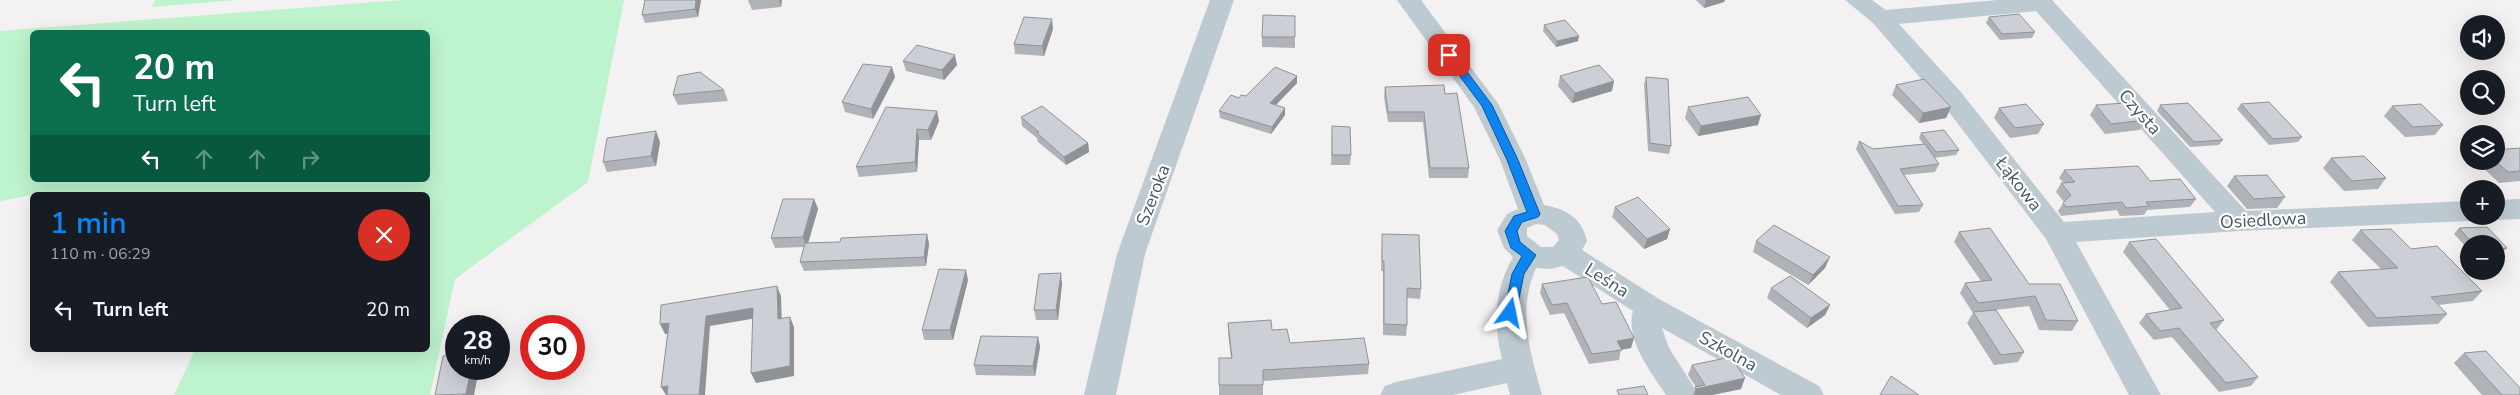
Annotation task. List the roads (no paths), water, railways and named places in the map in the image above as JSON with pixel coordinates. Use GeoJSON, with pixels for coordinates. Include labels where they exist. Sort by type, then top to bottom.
{"type":"FeatureCollection","features":[{"type":"Feature","properties":{"kind":"street","name":"Szeroka"},"geometry":{"type":"LineString","coordinates":[[1100,395],[1131,254],[1222,0]]}},
{"type":"Feature","properties":{"kind":"street"},"geometry":{"type":"LineString","coordinates":[[1409,0],[1486,105],[1513,160],[1534,214]]}},
{"type":"Feature","properties":{"kind":"street","name":"Łąkowa"},"geometry":{"type":"LineString","coordinates":[[1857,0],[1881,18],[1950,98],[2058,233],[2145,395]]}},
{"type":"Feature","properties":{"kind":"street","name":"Czysta"},"geometry":{"type":"LineString","coordinates":[[1881,18],[2042,3],[2239,221]]}},
{"type":"Feature","properties":{"kind":"street"},"geometry":{"type":"LineString","coordinates":[[2505,209],[2520,208]]}},
{"type":"Feature","properties":{"kind":"street","name":"Osiedlowa"},"geometry":{"type":"LineString","coordinates":[[2058,233],[2239,221],[2460,211]]}},
{"type":"Feature","properties":{"kind":"street"},"geometry":{"type":"LineString","coordinates":[[1534,214],[1553,216],[1569,227],[1573,241],[1565,254],[1549,258],[1530,255],[1515,245],[1511,231],[1518,219],[1534,214]]}},
{"type":"Feature","properties":{"kind":"street","name":"Leśna"},"geometry":{"type":"LineString","coordinates":[[1565,254],[1649,307]]}},
{"type":"Feature","properties":{"kind":"street"},"geometry":{"type":"LineString","coordinates":[[1396,395],[1522,382],[1510,313],[1518,274],[1525,260],[1530,255]]}},
{"type":"Feature","properties":{"kind":"street"},"geometry":{"type":"LineString","coordinates":[[1649,307],[1645,317],[1652,344],[1683,395]]}},
{"type":"Feature","properties":{"kind":"street","name":"Szkolna"},"geometry":{"type":"LineString","coordinates":[[1649,307],[1808,395]]}}]}
